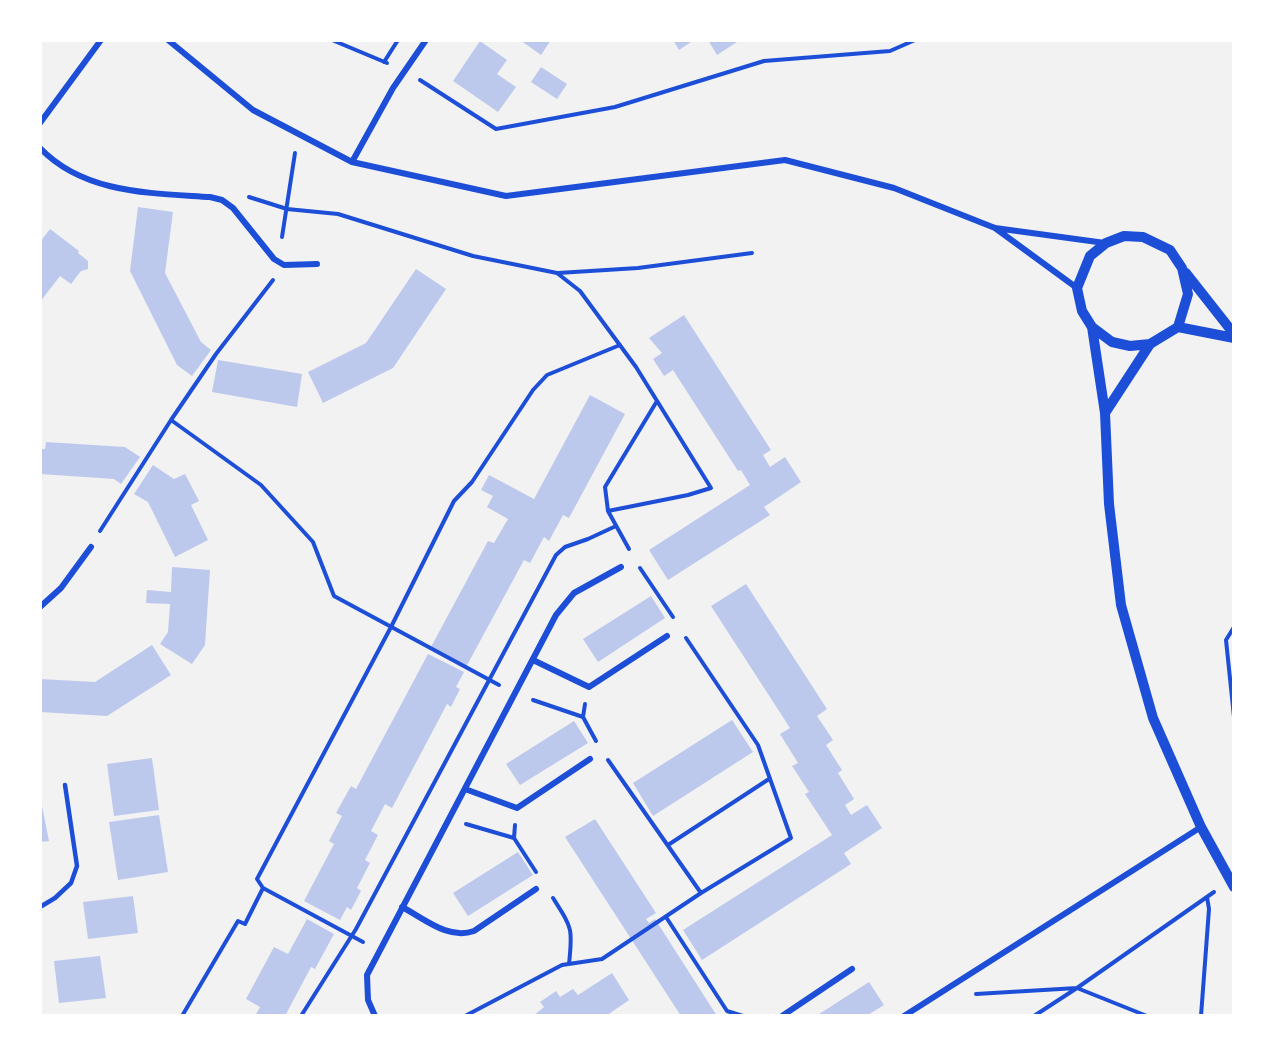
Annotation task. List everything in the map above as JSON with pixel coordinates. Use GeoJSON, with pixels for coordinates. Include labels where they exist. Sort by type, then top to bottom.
{"type":"FeatureCollection","features":[{"type":"Feature","properties":{"kind":"street"},"geometry":{"type":"LineString","coordinates":[[40,123],[101,40]]}},
{"type":"Feature","properties":{"kind":"street"},"geometry":{"type":"LineString","coordinates":[[168,40],[253,110],[352,162],[506,196],[785,160],[894,188],[995,228],[1106,243]]}},
{"type":"Feature","properties":{"kind":"street"},"geometry":{"type":"LineString","coordinates":[[352,162],[393,88],[426,40]]}},
{"type":"Feature","properties":{"kind":"street"},"geometry":{"type":"LineString","coordinates":[[40,148],[54,163],[89,180],[127,191],[210,197],[222,200],[233,208],[274,259],[284,265],[317,264]]}},
{"type":"Feature","properties":{"kind":"street"},"geometry":{"type":"LineString","coordinates":[[995,228],[1077,288]]}},
{"type":"Feature","properties":{"kind":"street"},"geometry":{"type":"LineString","coordinates":[[1124,237],[1143,237],[1170,250],[1233,336],[1178,327],[1149,344],[1131,346],[1112,342],[1092,327],[1082,311],[1077,288],[1090,256],[1106,243],[1124,237]]}},
{"type":"Feature","properties":{"kind":"street"},"geometry":{"type":"LineString","coordinates":[[1178,327],[1188,294],[1182,268]]}},
{"type":"Feature","properties":{"kind":"street"},"geometry":{"type":"LineString","coordinates":[[1092,327],[1106,413],[1109,504],[1121,605],[1153,718],[1201,827],[1232,884]]}},
{"type":"Feature","properties":{"kind":"street"},"geometry":{"type":"LineString","coordinates":[[1106,413],[1149,344]]}},
{"type":"Feature","properties":{"kind":"street"},"geometry":{"type":"LineString","coordinates":[[40,607],[61,588],[91,547]]}},
{"type":"Feature","properties":{"kind":"street"},"geometry":{"type":"LineString","coordinates":[[375,1016],[368,1000],[367,975],[556,615],[574,593],[621,567]]}},
{"type":"Feature","properties":{"kind":"street"},"geometry":{"type":"LineString","coordinates":[[533,660],[589,687],[667,636]]}},
{"type":"Feature","properties":{"kind":"street"},"geometry":{"type":"LineString","coordinates":[[465,789],[517,808],[590,759]]}},
{"type":"Feature","properties":{"kind":"street"},"geometry":{"type":"LineString","coordinates":[[904,1016],[1201,827]]}},
{"type":"Feature","properties":{"kind":"street"},"geometry":{"type":"LineString","coordinates":[[402,907],[451,933],[464,934],[474,931],[536,889]]}},
{"type":"Feature","properties":{"kind":"street"},"geometry":{"type":"LineString","coordinates":[[782,1016],[852,969]]}},
{"type":"Feature","properties":{"kind":"lane"},"geometry":{"type":"LineString","coordinates":[[40,907],[55,898],[71,883],[77,866],[66,785]]}},
{"type":"Feature","properties":{"kind":"path"},"geometry":{"type":"LineString","coordinates":[[332,40],[405,70],[496,129],[615,107],[764,61],[890,51],[915,40]]}},
{"type":"Feature","properties":{"kind":"path"},"geometry":{"type":"LineString","coordinates":[[384,62],[398,40]]}},
{"type":"Feature","properties":{"kind":"path"},"geometry":{"type":"LineString","coordinates":[[274,259],[283,232],[298,134]]}},
{"type":"Feature","properties":{"kind":"path"},"geometry":{"type":"LineString","coordinates":[[222,200],[236,192],[287,209],[338,214],[473,256],[557,273],[638,268],[752,253]]}},
{"type":"Feature","properties":{"kind":"path"},"geometry":{"type":"LineString","coordinates":[[91,547],[171,420],[216,354],[284,265]]}},
{"type":"Feature","properties":{"kind":"path"},"geometry":{"type":"LineString","coordinates":[[557,273],[580,291],[622,347],[711,488],[608,512]]}},
{"type":"Feature","properties":{"kind":"path"},"geometry":{"type":"LineString","coordinates":[[380,951],[263,888],[257,879],[391,627],[454,501],[472,482],[533,390],[547,375],[622,347]]}},
{"type":"Feature","properties":{"kind":"path"},"geometry":{"type":"LineString","coordinates":[[657,400],[605,487],[608,512],[633,558],[678,625]]}},
{"type":"Feature","properties":{"kind":"path"},"geometry":{"type":"LineString","coordinates":[[171,420],[261,485],[313,542],[334,596],[514,694],[582,717],[597,743]]}},
{"type":"Feature","properties":{"kind":"path"},"geometry":{"type":"LineString","coordinates":[[301,1016],[352,935],[556,555],[565,547],[616,526]]}},
{"type":"Feature","properties":{"kind":"path"},"geometry":{"type":"LineString","coordinates":[[621,567],[633,558]]}},
{"type":"Feature","properties":{"kind":"path"},"geometry":{"type":"LineString","coordinates":[[1233,627],[1226,640],[1233,717]]}},
{"type":"Feature","properties":{"kind":"path"},"geometry":{"type":"LineString","coordinates":[[465,1016],[562,965],[602,959],[701,893],[791,838],[758,745],[684,634]]}},
{"type":"Feature","properties":{"kind":"path"},"geometry":{"type":"LineString","coordinates":[[582,717],[589,687]]}},
{"type":"Feature","properties":{"kind":"path"},"geometry":{"type":"LineString","coordinates":[[602,751],[701,893]]}},
{"type":"Feature","properties":{"kind":"path"},"geometry":{"type":"LineString","coordinates":[[668,845],[769,778]]}},
{"type":"Feature","properties":{"kind":"path"},"geometry":{"type":"LineString","coordinates":[[448,819],[514,838]]}},
{"type":"Feature","properties":{"kind":"path"},"geometry":{"type":"LineString","coordinates":[[1034,1016],[1207,897],[1232,884]]}},
{"type":"Feature","properties":{"kind":"path"},"geometry":{"type":"LineString","coordinates":[[182,1016],[238,921],[245,924],[263,888]]}},
{"type":"Feature","properties":{"kind":"path"},"geometry":{"type":"LineString","coordinates":[[1201,1016],[1209,909],[1207,897]]}},
{"type":"Feature","properties":{"kind":"path"},"geometry":{"type":"LineString","coordinates":[[666,917],[727,1011],[743,1016]]}},
{"type":"Feature","properties":{"kind":"path"},"geometry":{"type":"LineString","coordinates":[[962,979],[975,994],[1077,988],[1147,1016]]}},
{"type":"Feature","properties":{"kind":"building"},"geometry":{"type":"Polygon","coordinates":[[[520,40],[551,40],[541,55],[520,40]]]}},
{"type":"Feature","properties":{"kind":"building"},"geometry":{"type":"Polygon","coordinates":[[[673,40],[694,40],[679,50],[673,40]]]}},
{"type":"Feature","properties":{"kind":"building"},"geometry":{"type":"Polygon","coordinates":[[[708,40],[740,40],[717,55],[708,40]]]}},
{"type":"Feature","properties":{"kind":"building"},"geometry":{"type":"Polygon","coordinates":[[[480,41],[507,60],[497,74],[516,87],[498,112],[453,81],[480,41]]]}},
{"type":"Feature","properties":{"kind":"building"},"geometry":{"type":"Polygon","coordinates":[[[541,67],[567,84],[557,99],[531,82],[541,67]]]}},
{"type":"Feature","properties":{"kind":"building"},"geometry":{"type":"Polygon","coordinates":[[[138,207],[173,212],[165,273],[201,342],[211,350],[192,376],[177,365],[130,271],[138,207]]]}},
{"type":"Feature","properties":{"kind":"building"},"geometry":{"type":"Polygon","coordinates":[[[50,229],[79,251],[78,253],[88,261],[88,269],[81,271],[71,284],[60,276],[40,302],[40,242],[50,229]]]}},
{"type":"Feature","properties":{"kind":"building"},"geometry":{"type":"Polygon","coordinates":[[[416,269],[446,289],[393,368],[323,403],[308,372],[366,343],[416,269]]]}},
{"type":"Feature","properties":{"kind":"building"},"geometry":{"type":"Polygon","coordinates":[[[684,315],[771,450],[763,455],[770,467],[785,457],[801,482],[764,507],[770,515],[668,580],[649,550],[750,485],[741,470],[738,471],[673,370],[664,376],[653,359],[662,353],[649,338],[684,315]]]}},
{"type":"Feature","properties":{"kind":"building"},"geometry":{"type":"Polygon","coordinates":[[[218,360],[302,374],[297,407],[212,392],[218,360]]]}},
{"type":"Feature","properties":{"kind":"building"},"geometry":{"type":"Polygon","coordinates":[[[590,395],[625,414],[569,518],[563,515],[549,541],[544,537],[530,563],[524,560],[466,667],[431,647],[488,541],[494,543],[508,519],[487,507],[493,496],[481,490],[489,475],[534,499],[590,395]]]}},
{"type":"Feature","properties":{"kind":"building"},"geometry":{"type":"Polygon","coordinates":[[[46,442],[125,447],[140,457],[121,484],[114,479],[40,474],[40,449],[45,449],[46,442]]]}},
{"type":"Feature","properties":{"kind":"building"},"geometry":{"type":"Polygon","coordinates":[[[153,465],[174,479],[185,474],[199,501],[191,505],[208,540],[175,557],[148,502],[134,494],[153,465]]]}},
{"type":"Feature","properties":{"kind":"building"},"geometry":{"type":"Polygon","coordinates":[[[172,567],[210,570],[205,645],[192,664],[160,644],[168,632],[170,604],[146,603],[147,590],[171,592],[172,567]]]}},
{"type":"Feature","properties":{"kind":"building"},"geometry":{"type":"Polygon","coordinates":[[[746,584],[827,709],[817,716],[833,740],[826,745],[842,770],[838,773],[854,799],[845,805],[851,815],[867,805],[882,828],[844,853],[851,864],[702,960],[683,930],[832,835],[805,794],[809,792],[792,766],[798,763],[780,734],[790,728],[711,606],[746,584]]]}},
{"type":"Feature","properties":{"kind":"building"},"geometry":{"type":"Polygon","coordinates":[[[651,596],[665,618],[598,662],[583,639],[651,596]]]}},
{"type":"Feature","properties":{"kind":"building"},"geometry":{"type":"Polygon","coordinates":[[[152,645],[171,675],[107,716],[40,712],[40,679],[95,682],[152,645]]]}},
{"type":"Feature","properties":{"kind":"building"},"geometry":{"type":"Polygon","coordinates":[[[428,654],[464,672],[456,687],[460,689],[451,707],[447,704],[392,808],[385,804],[371,831],[378,835],[365,860],[370,863],[357,888],[361,891],[351,910],[347,907],[340,920],[304,901],[334,844],[329,841],[342,816],[336,813],[351,786],[356,789],[428,654]]]}},
{"type":"Feature","properties":{"kind":"building"},"geometry":{"type":"Polygon","coordinates":[[[732,720],[753,752],[653,816],[633,783],[732,720]]]}},
{"type":"Feature","properties":{"kind":"building"},"geometry":{"type":"Polygon","coordinates":[[[574,721],[588,743],[520,785],[506,764],[574,721]]]}},
{"type":"Feature","properties":{"kind":"building"},"geometry":{"type":"Polygon","coordinates":[[[152,758],[159,810],[114,816],[107,764],[152,758]]]}},
{"type":"Feature","properties":{"kind":"building"},"geometry":{"type":"Polygon","coordinates":[[[40,796],[49,841],[40,842],[40,796]]]}},
{"type":"Feature","properties":{"kind":"building"},"geometry":{"type":"Polygon","coordinates":[[[159,815],[168,872],[118,880],[109,822],[159,815]]]}},
{"type":"Feature","properties":{"kind":"building"},"geometry":{"type":"Polygon","coordinates":[[[595,819],[656,913],[646,919],[649,923],[655,919],[717,1016],[681,1016],[565,837],[595,819]]]}},
{"type":"Feature","properties":{"kind":"building"},"geometry":{"type":"Polygon","coordinates":[[[518,852],[533,875],[468,916],[453,893],[518,852]]]}},
{"type":"Feature","properties":{"kind":"building"},"geometry":{"type":"Polygon","coordinates":[[[133,896],[138,933],[88,939],[83,902],[133,896]]]}},
{"type":"Feature","properties":{"kind":"building"},"geometry":{"type":"Polygon","coordinates":[[[307,919],[334,934],[315,969],[311,967],[285,1016],[255,1016],[260,1007],[246,999],[274,947],[288,954],[307,919]]]}},
{"type":"Feature","properties":{"kind":"building"},"geometry":{"type":"Polygon","coordinates":[[[100,956],[106,998],[59,1003],[54,961],[100,956]]]}},
{"type":"Feature","properties":{"kind":"building"},"geometry":{"type":"Polygon","coordinates":[[[612,973],[629,1000],[606,1016],[533,1016],[544,1007],[540,1002],[556,991],[560,997],[573,989],[578,995],[612,973]]]}},
{"type":"Feature","properties":{"kind":"building"},"geometry":{"type":"Polygon","coordinates":[[[869,982],[884,1005],[866,1016],[816,1016],[869,982]]]}}]}
